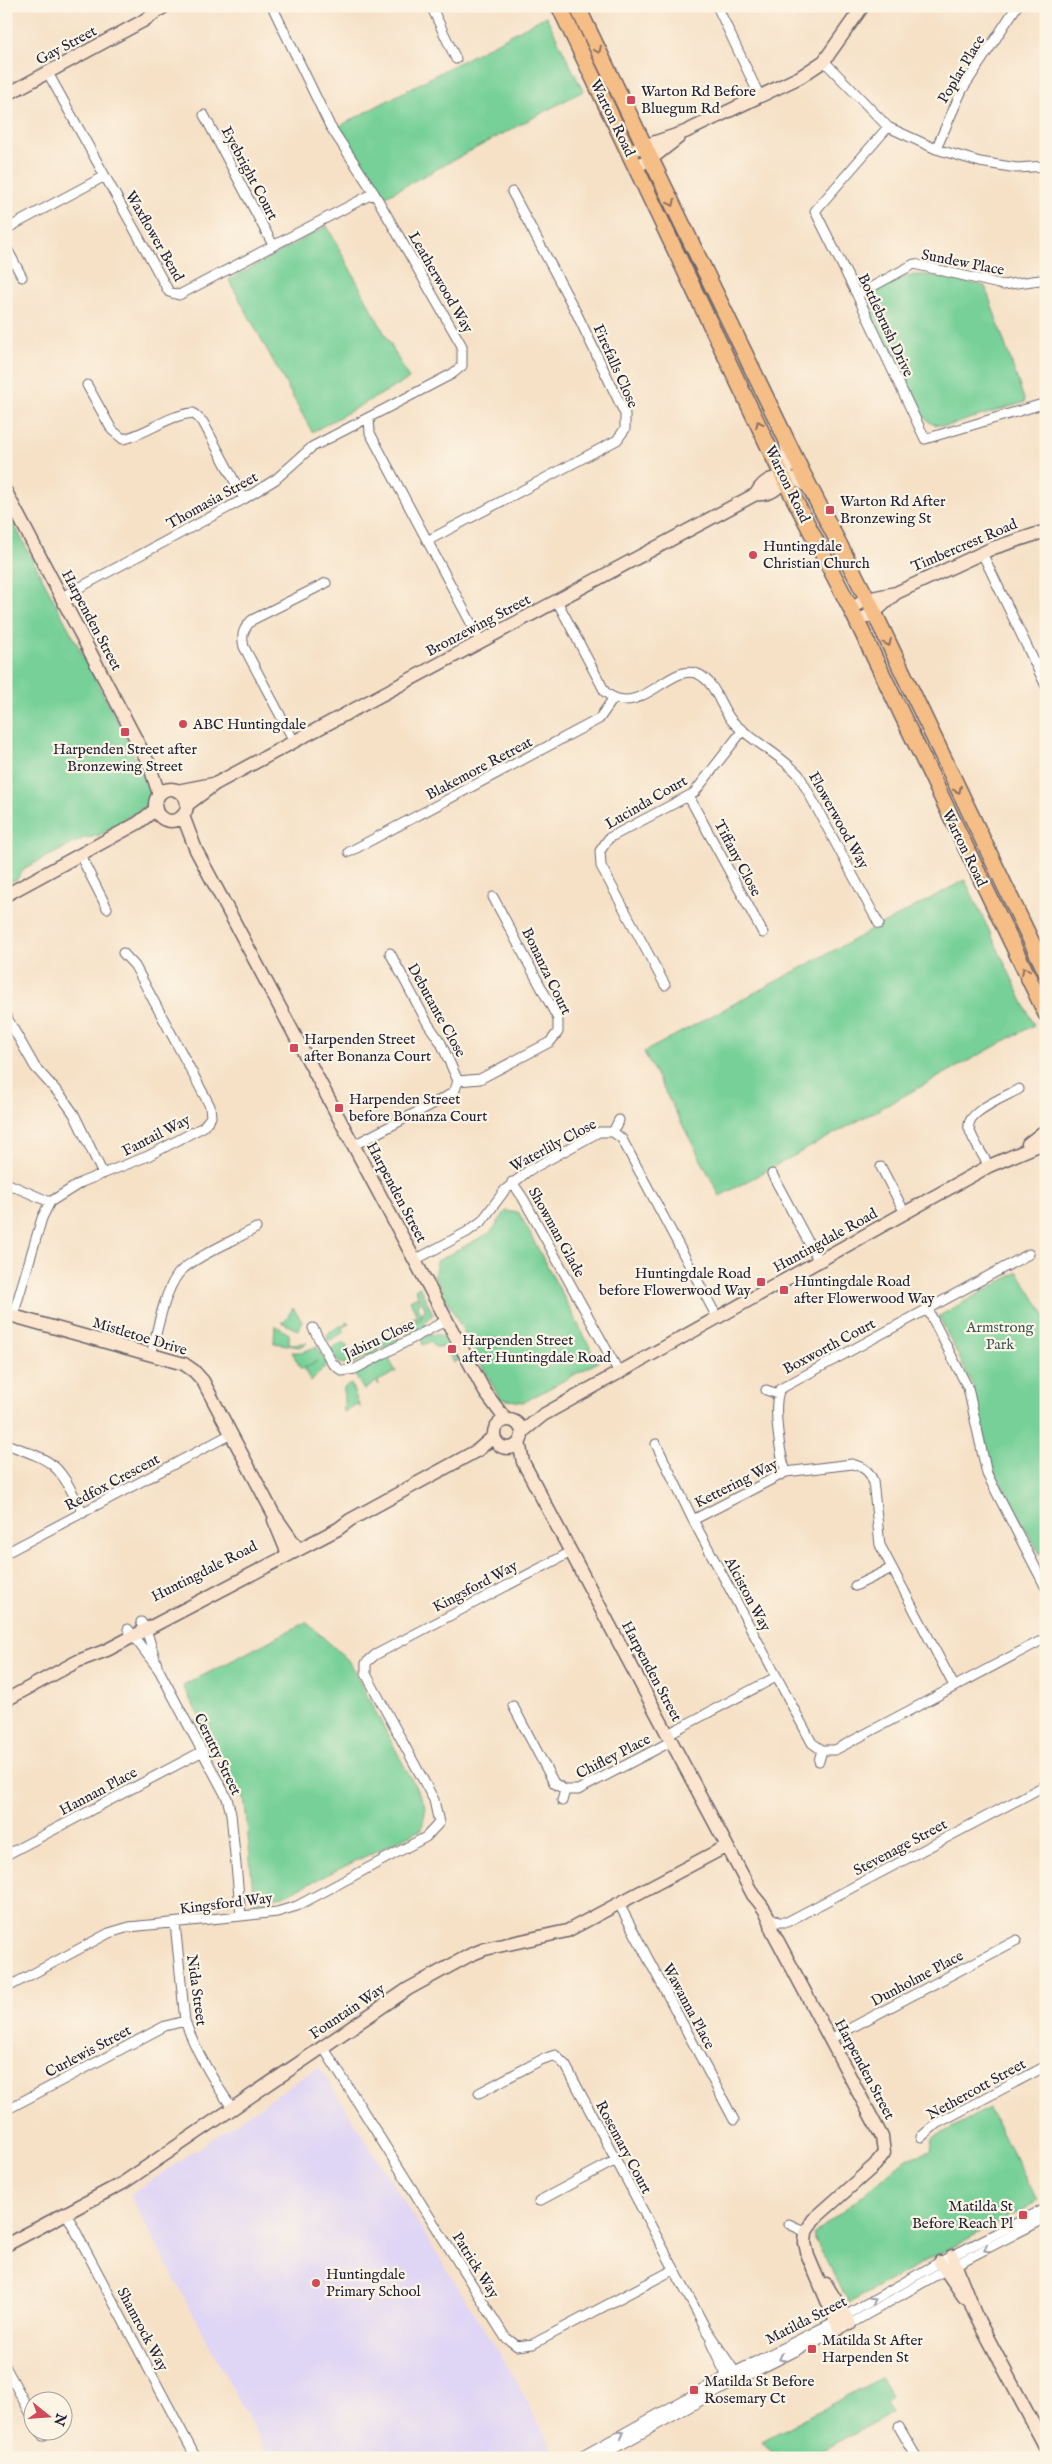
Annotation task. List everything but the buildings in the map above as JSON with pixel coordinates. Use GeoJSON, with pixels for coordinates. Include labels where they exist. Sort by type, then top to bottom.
{"type":"FeatureCollection","features":[{"type":"Feature","properties":{"kind":"main road","name":"Warton Road"},"geometry":{"type":"LineString","coordinates":[[559,6],[784,478],[854,615],[1046,1014]]}},
{"type":"Feature","properties":{"kind":"main road","name":"Warton Road"},"geometry":{"type":"LineString","coordinates":[[577,6],[810,488],[871,606],[1046,972]]}},
{"type":"Feature","properties":{"kind":"street","name":"Leatherwood Way"},"geometry":{"type":"LineString","coordinates":[[272,6],[330,126],[374,193],[462,346],[462,366],[452,374],[368,419]]}},
{"type":"Feature","properties":{"kind":"street"},"geometry":{"type":"LineString","coordinates":[[430,6],[456,59]]}},
{"type":"Feature","properties":{"kind":"street"},"geometry":{"type":"LineString","coordinates":[[716,6],[760,97]]}},
{"type":"Feature","properties":{"kind":"street"},"geometry":{"type":"LineString","coordinates":[[629,151],[685,132],[800,77],[824,61],[863,6]]}},
{"type":"Feature","properties":{"kind":"street","name":"Poplar Place"},"geometry":{"type":"LineString","coordinates":[[936,149],[962,90],[1017,6]]}},
{"type":"Feature","properties":{"kind":"street","name":"Gay Street"},"geometry":{"type":"LineString","coordinates":[[6,95],[150,17],[161,7]]}},
{"type":"Feature","properties":{"kind":"street"},"geometry":{"type":"LineString","coordinates":[[824,61],[888,127],[936,149],[980,162],[1017,168],[1046,166]]}},
{"type":"Feature","properties":{"kind":"street","name":"Waxflower Bend"},"geometry":{"type":"LineString","coordinates":[[48,73],[169,292],[179,295],[374,193]]}},
{"type":"Feature","properties":{"kind":"street","name":"Eyebright Court"},"geometry":{"type":"LineString","coordinates":[[204,115],[273,245]]}},
{"type":"Feature","properties":{"kind":"street","name":"Bottlebrush Drive"},"geometry":{"type":"LineString","coordinates":[[888,127],[815,211],[925,439],[1046,403]]}},
{"type":"Feature","properties":{"kind":"street"},"geometry":{"type":"LineString","coordinates":[[636,166],[651,159],[685,132]]}},
{"type":"Feature","properties":{"kind":"street"},"geometry":{"type":"LineString","coordinates":[[6,229],[105,176]]}},
{"type":"Feature","properties":{"kind":"street","name":"Firefalls Close"},"geometry":{"type":"LineString","coordinates":[[427,541],[617,440],[625,429],[624,414],[576,312],[512,192]]}},
{"type":"Feature","properties":{"kind":"street"},"geometry":{"type":"LineString","coordinates":[[6,247],[22,277]]}},
{"type":"Feature","properties":{"kind":"street","name":"Sundew Place"},"geometry":{"type":"LineString","coordinates":[[857,295],[914,264],[1002,285],[1040,280]]}},
{"type":"Feature","properties":{"kind":"street"},"geometry":{"type":"LineString","coordinates":[[87,385],[112,430],[123,439],[135,437],[179,414],[193,413],[203,422],[244,500]]}},
{"type":"Feature","properties":{"kind":"street"},"geometry":{"type":"LineString","coordinates":[[368,419],[370,433],[481,642]]}},
{"type":"Feature","properties":{"kind":"street","name":"Thomasia Street"},"geometry":{"type":"LineString","coordinates":[[62,597],[244,500],[276,479],[312,447],[368,419]]}},
{"type":"Feature","properties":{"kind":"street"},"geometry":{"type":"LineString","coordinates":[[781,427],[788,462],[784,478],[801,481],[810,488]]}},
{"type":"Feature","properties":{"kind":"street","name":"Bronzewing Street"},"geometry":{"type":"LineString","coordinates":[[6,895],[138,823],[170,811],[294,741],[756,494],[760,486],[769,478],[773,476],[784,478]]}},
{"type":"Feature","properties":{"kind":"street","name":"Harpenden Street"},"geometry":{"type":"LineString","coordinates":[[6,492],[149,764],[158,791],[196,850],[485,1392],[508,1420],[518,1424],[523,1462],[728,1846],[752,1895],[767,1915],[772,1930],[882,2137],[884,2153],[875,2165],[813,2220],[806,2232]]}},
{"type":"Feature","properties":{"kind":"street","name":"Timbercrest Road"},"geometry":{"type":"LineString","coordinates":[[854,615],[982,553],[1046,531]]}},
{"type":"Feature","properties":{"kind":"street"},"geometry":{"type":"LineString","coordinates":[[982,553],[1046,686]]}},
{"type":"Feature","properties":{"kind":"street"},"geometry":{"type":"LineString","coordinates":[[294,741],[244,647],[242,639],[244,628],[252,620],[326,583]]}},
{"type":"Feature","properties":{"kind":"street"},"geometry":{"type":"LineString","coordinates":[[556,601],[605,692],[612,699]]}},
{"type":"Feature","properties":{"kind":"street","name":"Flowerwood Way"},"geometry":{"type":"LineString","coordinates":[[612,699],[622,702],[634,699],[682,673],[697,673],[710,683],[725,712],[743,730],[790,766],[798,775],[879,924]]}},
{"type":"Feature","properties":{"kind":"street","name":"Blakemore Retreat"},"geometry":{"type":"LineString","coordinates":[[349,852],[599,719],[612,699]]}},
{"type":"Feature","properties":{"kind":"street","name":"Lucinda Court"},"geometry":{"type":"LineString","coordinates":[[665,985],[601,866],[600,851],[609,838],[689,797],[743,730]]}},
{"type":"Feature","properties":{"kind":"street","name":"Harpenden Street"},"geometry":{"type":"LineString","coordinates":[[149,764],[175,790],[183,795],[170,811]]}},
{"type":"Feature","properties":{"kind":"street","name":"Bronzewing Street"},"geometry":{"type":"LineString","coordinates":[[175,790],[215,784]]}},
{"type":"Feature","properties":{"kind":"street"},"geometry":{"type":"LineString","coordinates":[[170,811],[167,790],[175,790]]}},
{"type":"Feature","properties":{"kind":"street","name":"Tiffany Close"},"geometry":{"type":"LineString","coordinates":[[689,797],[763,934]]}},
{"type":"Feature","properties":{"kind":"street"},"geometry":{"type":"LineString","coordinates":[[80,855],[107,908]]}},
{"type":"Feature","properties":{"kind":"street","name":"Bonanza Court"},"geometry":{"type":"LineString","coordinates":[[458,1081],[480,1079],[550,1042],[558,1032],[558,1019],[494,897]]}},
{"type":"Feature","properties":{"kind":"street","name":"Fantail Way"},"geometry":{"type":"LineString","coordinates":[[50,1202],[82,1182],[148,1156],[203,1127],[211,1117],[210,1106],[136,966],[123,953]]}},
{"type":"Feature","properties":{"kind":"street","name":"Debutante Close"},"geometry":{"type":"LineString","coordinates":[[390,953],[428,1024],[441,1043],[458,1081]]}},
{"type":"Feature","properties":{"kind":"street"},"geometry":{"type":"LineString","coordinates":[[6,1016],[35,1068],[62,1097],[74,1114],[103,1174]]}},
{"type":"Feature","properties":{"kind":"street"},"geometry":{"type":"LineString","coordinates":[[354,1146],[448,1096],[455,1090],[458,1081]]}},
{"type":"Feature","properties":{"kind":"street"},"geometry":{"type":"LineString","coordinates":[[989,1166],[969,1128],[970,1120],[974,1114],[1020,1089]]}},
{"type":"Feature","properties":{"kind":"street","name":"Waterlily Close"},"geometry":{"type":"LineString","coordinates":[[614,1132],[619,1120]]}},
{"type":"Feature","properties":{"kind":"street","name":"Huntingdale Road"},"geometry":{"type":"LineString","coordinates":[[1018,1152],[1046,1130]]}},
{"type":"Feature","properties":{"kind":"street","name":"Waterlily Close"},"geometry":{"type":"LineString","coordinates":[[415,1260],[467,1232],[482,1221],[512,1182],[528,1171],[599,1132],[614,1132],[622,1139],[718,1319]]}},
{"type":"Feature","properties":{"kind":"street","name":"Huntingdale Road"},"geometry":{"type":"LineString","coordinates":[[520,1437],[543,1415],[620,1374],[989,1166],[1018,1152],[1046,1142]]}},
{"type":"Feature","properties":{"kind":"street"},"geometry":{"type":"LineString","coordinates":[[881,1167],[905,1213]]}},
{"type":"Feature","properties":{"kind":"street"},"geometry":{"type":"LineString","coordinates":[[772,1174],[819,1262]]}},
{"type":"Feature","properties":{"kind":"street","name":"Showman Glade"},"geometry":{"type":"LineString","coordinates":[[512,1182],[523,1198],[620,1374]]}},
{"type":"Feature","properties":{"kind":"street"},"geometry":{"type":"LineString","coordinates":[[6,1183],[50,1202],[42,1218],[10,1315]]}},
{"type":"Feature","properties":{"kind":"street"},"geometry":{"type":"LineString","coordinates":[[151,1354],[170,1287],[179,1274],[189,1265],[256,1228]]}},
{"type":"Feature","properties":{"kind":"street","name":"Boxworth Court"},"geometry":{"type":"LineString","coordinates":[[786,1472],[780,1455],[778,1394],[784,1385],[1029,1254]]}},
{"type":"Feature","properties":{"kind":"street"},"geometry":{"type":"LineString","coordinates":[[928,1308],[968,1388],[987,1474],[1046,1588]]}},
{"type":"Feature","properties":{"kind":"street","name":"Mistletoe Drive"},"geometry":{"type":"LineString","coordinates":[[10,1315],[184,1364],[194,1371],[202,1381],[291,1548]]}},
{"type":"Feature","properties":{"kind":"street","name":"Jabiru Close"},"geometry":{"type":"LineString","coordinates":[[313,1328],[332,1363],[342,1370],[355,1369],[447,1320]]}},
{"type":"Feature","properties":{"kind":"street","name":"Boxworth Court"},"geometry":{"type":"LineString","coordinates":[[766,1390],[778,1394]]}},
{"type":"Feature","properties":{"kind":"street","name":"Harpenden Street"},"geometry":{"type":"LineString","coordinates":[[485,1392],[498,1440],[523,1462]]}},
{"type":"Feature","properties":{"kind":"street","name":"Huntingdale Road"},"geometry":{"type":"LineString","coordinates":[[508,1420],[543,1415]]}},
{"type":"Feature","properties":{"kind":"street"},"geometry":{"type":"LineString","coordinates":[[508,1420],[498,1423],[498,1440],[512,1447],[520,1437]]}},
{"type":"Feature","properties":{"kind":"street","name":"Redfox Crescent"},"geometry":{"type":"LineString","coordinates":[[6,1553],[231,1434]]}},
{"type":"Feature","properties":{"kind":"street","name":"Huntingdale Road"},"geometry":{"type":"LineString","coordinates":[[6,1700],[78,1661],[102,1643],[130,1633],[335,1524],[350,1520],[498,1440]]}},
{"type":"Feature","properties":{"kind":"street"},"geometry":{"type":"LineString","coordinates":[[6,1444],[52,1462],[62,1472],[83,1513]]}},
{"type":"Feature","properties":{"kind":"street","name":"Alciston Way"},"geometry":{"type":"LineString","coordinates":[[656,1444],[664,1465],[776,1677],[812,1743],[822,1750]]}},
{"type":"Feature","properties":{"kind":"street","name":"Kettering Way"},"geometry":{"type":"LineString","coordinates":[[693,1520],[786,1472],[852,1464],[862,1466],[870,1472],[873,1481],[880,1545],[954,1686]]}},
{"type":"Feature","properties":{"kind":"street","name":"Kingsford Way"},"geometry":{"type":"LineString","coordinates":[[6,1988],[109,1933],[129,1927],[277,1912],[297,1906],[426,1837],[444,1825],[434,1800],[366,1674],[366,1663],[375,1655],[570,1552]]}},
{"type":"Feature","properties":{"kind":"street"},"geometry":{"type":"LineString","coordinates":[[855,1586],[892,1568]]}},
{"type":"Feature","properties":{"kind":"street","name":"Cerutty Street"},"geometry":{"type":"LineString","coordinates":[[143,1626],[159,1670],[227,1798],[231,1814],[241,1916]]}},
{"type":"Feature","properties":{"kind":"street","name":"Cerutty Street"},"geometry":{"type":"LineString","coordinates":[[130,1633],[159,1670]]}},
{"type":"Feature","properties":{"kind":"street"},"geometry":{"type":"LineString","coordinates":[[819,1761],[822,1750],[835,1750],[1046,1638]]}},
{"type":"Feature","properties":{"kind":"street","name":"Chifley Place"},"geometry":{"type":"LineString","coordinates":[[513,1706],[554,1783],[565,1790],[578,1790],[776,1677]]}},
{"type":"Feature","properties":{"kind":"street","name":"Hannan Place"},"geometry":{"type":"LineString","coordinates":[[6,1855],[203,1751]]}},
{"type":"Feature","properties":{"kind":"street","name":"Stevenage Street"},"geometry":{"type":"LineString","coordinates":[[767,1915],[778,1922],[787,1922],[1046,1785]]}},
{"type":"Feature","properties":{"kind":"street","name":"Chifley Place"},"geometry":{"type":"LineString","coordinates":[[562,1802],[565,1790]]}},
{"type":"Feature","properties":{"kind":"street","name":"Fountain Way"},"geometry":{"type":"LineString","coordinates":[[6,2245],[124,2183],[408,1989],[470,1955],[485,1949],[567,1931],[728,1846]]}},
{"type":"Feature","properties":{"kind":"street","name":"Harpenden Street"},"geometry":{"type":"LineString","coordinates":[[752,1895],[754,1904],[766,1926],[772,1930]]}},
{"type":"Feature","properties":{"kind":"street","name":"Wawanna Place"},"geometry":{"type":"LineString","coordinates":[[619,1904],[734,2120]]}},
{"type":"Feature","properties":{"kind":"street","name":"Nida Street"},"geometry":{"type":"LineString","coordinates":[[175,1923],[185,2021],[217,2086],[233,2109]]}},
{"type":"Feature","properties":{"kind":"street","name":"Dunholme Place"},"geometry":{"type":"LineString","coordinates":[[830,2039],[1017,1940]]}},
{"type":"Feature","properties":{"kind":"street","name":"Curlewis Street"},"geometry":{"type":"LineString","coordinates":[[6,2110],[165,2026],[185,2021]]}},
{"type":"Feature","properties":{"kind":"street","name":"Patrick Way"},"geometry":{"type":"LineString","coordinates":[[323,2047],[505,2337],[517,2346],[533,2344],[673,2270]]}},
{"type":"Feature","properties":{"kind":"street","name":"Rosemary Court"},"geometry":{"type":"LineString","coordinates":[[479,2093],[541,2060],[555,2055],[566,2066],[673,2270],[733,2378]]}},
{"type":"Feature","properties":{"kind":"street","name":"Nethercott Street"},"geometry":{"type":"LineString","coordinates":[[921,2137],[936,2124],[1046,2066]]}},
{"type":"Feature","properties":{"kind":"street"},"geometry":{"type":"LineString","coordinates":[[538,2201],[616,2160]]}},
{"type":"Feature","properties":{"kind":"street","name":"Matilda Street"},"geometry":{"type":"LineString","coordinates":[[954,2260],[1046,2208]]}},
{"type":"Feature","properties":{"kind":"street","name":"Shamrock Way"},"geometry":{"type":"LineString","coordinates":[[66,2213],[196,2458]]}},
{"type":"Feature","properties":{"kind":"street","name":"Matilda Street"},"geometry":{"type":"LineString","coordinates":[[579,2458],[843,2322],[942,2266],[1046,2218]]}},
{"type":"Feature","properties":{"kind":"street"},"geometry":{"type":"LineString","coordinates":[[789,2224],[806,2232],[805,2243],[808,2256],[818,2275],[819,2283],[843,2322]]}},
{"type":"Feature","properties":{"kind":"street"},"geometry":{"type":"LineString","coordinates":[[954,2260],[975,2314]]}},
{"type":"Feature","properties":{"kind":"street"},"geometry":{"type":"LineString","coordinates":[[942,2266],[975,2314],[1046,2448]]}},
{"type":"Feature","properties":{"kind":"street"},"geometry":{"type":"LineString","coordinates":[[6,2368],[22,2398]]}},
{"type":"Feature","properties":{"kind":"street","name":"Matilda Street"},"geometry":{"type":"LineString","coordinates":[[597,2458],[733,2378]]}},
{"type":"Feature","properties":{"kind":"street"},"geometry":{"type":"LineString","coordinates":[[898,2427],[916,2458]]}},
{"type":"Feature","properties":{"kind":"shaded area","name":"Huntingdale Primary School"},"geometry":{"type":"Polygon","coordinates":[[[319,2066],[511,2371],[557,2458],[269,2458],[130,2195],[319,2066]]]}},
{"type":"Feature","properties":{"kind":"green space"},"geometry":{"type":"Polygon","coordinates":[[[546,16],[583,91],[386,196],[338,127],[546,16]]]}},
{"type":"Feature","properties":{"kind":"green space"},"geometry":{"type":"Polygon","coordinates":[[[327,226],[409,379],[312,432],[229,280],[327,226]]]}},
{"type":"Feature","properties":{"kind":"green space"},"geometry":{"type":"Polygon","coordinates":[[[915,275],[931,275],[985,286],[1025,402],[947,426],[932,424],[920,414],[867,306],[868,300],[878,289],[893,281],[915,275]]]}},
{"type":"Feature","properties":{"kind":"green space"},"geometry":{"type":"Polygon","coordinates":[[[6,509],[120,726],[152,794],[152,799],[148,805],[98,836],[84,838],[25,868],[17,879],[6,884],[6,509]]]}},
{"type":"Feature","properties":{"kind":"green space"},"geometry":{"type":"Polygon","coordinates":[[[965,880],[1034,1025],[720,1196],[644,1052],[965,880]]]}},
{"type":"Feature","properties":{"kind":"green space"},"geometry":{"type":"Polygon","coordinates":[[[506,1211],[519,1213],[598,1362],[524,1402],[500,1399],[434,1276],[437,1261],[491,1232],[506,1211]]]}},
{"type":"Feature","properties":{"kind":"green space","name":"Armstrong Park"},"geometry":{"type":"Polygon","coordinates":[[[1018,1272],[1046,1317],[1046,1551],[1040,1554],[990,1464],[973,1386],[939,1316],[1018,1272]]]}},
{"type":"Feature","properties":{"kind":"green space"},"geometry":{"type":"Polygon","coordinates":[[[419,1286],[433,1314],[425,1323],[426,1326],[408,1335],[404,1328],[421,1319],[425,1308],[415,1289],[419,1286]]]}},
{"type":"Feature","properties":{"kind":"green space"},"geometry":{"type":"Polygon","coordinates":[[[417,1296],[420,1303],[417,1306],[420,1312],[422,1312],[420,1318],[403,1327],[402,1323],[417,1316],[410,1300],[417,1296]]]}},
{"type":"Feature","properties":{"kind":"green space"},"geometry":{"type":"Polygon","coordinates":[[[293,1308],[302,1320],[299,1331],[281,1322],[284,1322],[293,1308]]]}},
{"type":"Feature","properties":{"kind":"green space"},"geometry":{"type":"Polygon","coordinates":[[[348,1322],[349,1324],[342,1329],[344,1332],[327,1343],[328,1333],[348,1322]]]}},
{"type":"Feature","properties":{"kind":"green space"},"geometry":{"type":"Polygon","coordinates":[[[275,1325],[289,1334],[289,1344],[307,1343],[300,1347],[274,1343],[275,1325]]]}},
{"type":"Feature","properties":{"kind":"green space"},"geometry":{"type":"Polygon","coordinates":[[[397,1332],[400,1339],[349,1366],[338,1362],[330,1349],[344,1342],[350,1351],[359,1349],[360,1352],[397,1332]]]}},
{"type":"Feature","properties":{"kind":"green space"},"geometry":{"type":"Polygon","coordinates":[[[431,1334],[445,1336],[459,1360],[454,1363],[446,1347],[435,1347],[430,1342],[423,1345],[421,1339],[431,1334]]]}},
{"type":"Feature","properties":{"kind":"green space"},"geometry":{"type":"Polygon","coordinates":[[[317,1346],[327,1364],[311,1382],[304,1369],[317,1361],[301,1369],[292,1352],[303,1352],[317,1346]]]}},
{"type":"Feature","properties":{"kind":"green space"},"geometry":{"type":"Polygon","coordinates":[[[388,1357],[396,1372],[378,1381],[379,1385],[376,1382],[364,1390],[356,1377],[357,1373],[388,1357]]]}},
{"type":"Feature","properties":{"kind":"green space"},"geometry":{"type":"Polygon","coordinates":[[[351,1384],[360,1408],[357,1404],[344,1412],[344,1388],[351,1384]]]}},
{"type":"Feature","properties":{"kind":"green space"},"geometry":{"type":"Polygon","coordinates":[[[306,1622],[348,1660],[426,1807],[422,1829],[283,1896],[254,1902],[245,1803],[183,1686],[306,1622]]]}},
{"type":"Feature","properties":{"kind":"green space"},"geometry":{"type":"Polygon","coordinates":[[[989,2108],[1038,2201],[849,2303],[813,2235],[906,2159],[931,2151],[933,2138],[989,2108]]]}},
{"type":"Feature","properties":{"kind":"green space"},"geometry":{"type":"Polygon","coordinates":[[[881,2378],[891,2396],[886,2403],[891,2413],[808,2458],[777,2458],[762,2441],[881,2378]]]}},
{"type":"Feature","properties":{"kind":"place","name":"Warton Rd Before Bluegum Rd"},"geometry":{"type":"Point","coordinates":[631,100]}},
{"type":"Feature","properties":{"kind":"place","name":"Warton Rd After Bronzewing St"},"geometry":{"type":"Point","coordinates":[830,510]}},
{"type":"Feature","properties":{"kind":"place","name":"Huntingdale Christian Church"},"geometry":{"type":"Point","coordinates":[753,555]}},
{"type":"Feature","properties":{"kind":"place","name":"ABC Huntingdale"},"geometry":{"type":"Point","coordinates":[183,724]}},
{"type":"Feature","properties":{"kind":"place","name":"Harpenden Street after Bronzewing Street"},"geometry":{"type":"Point","coordinates":[125,732]}},
{"type":"Feature","properties":{"kind":"place","name":"Harpenden Street after Bonanza Court"},"geometry":{"type":"Point","coordinates":[294,1048]}},
{"type":"Feature","properties":{"kind":"place","name":"Harpenden Street before Bonanza Court"},"geometry":{"type":"Point","coordinates":[339,1108]}},
{"type":"Feature","properties":{"kind":"place","name":"Huntingdale Road before Flowerwood Way"},"geometry":{"type":"Point","coordinates":[761,1282]}},
{"type":"Feature","properties":{"kind":"place","name":"Huntingdale Road after Flowerwood Way"},"geometry":{"type":"Point","coordinates":[784,1290]}},
{"type":"Feature","properties":{"kind":"place","name":"Harpenden Street after Huntingdale Road"},"geometry":{"type":"Point","coordinates":[452,1349]}},
{"type":"Feature","properties":{"kind":"place","name":"Matilda St Before Reach Pl"},"geometry":{"type":"Point","coordinates":[1023,2215]}},
{"type":"Feature","properties":{"kind":"place","name":"Huntingdale Primary School"},"geometry":{"type":"Point","coordinates":[316,2283]}},
{"type":"Feature","properties":{"kind":"place","name":"Matilda St After Harpenden St"},"geometry":{"type":"Point","coordinates":[812,2349]}},
{"type":"Feature","properties":{"kind":"place","name":"Matilda St Before Rosemary Ct"},"geometry":{"type":"Point","coordinates":[694,2390]}}]}
